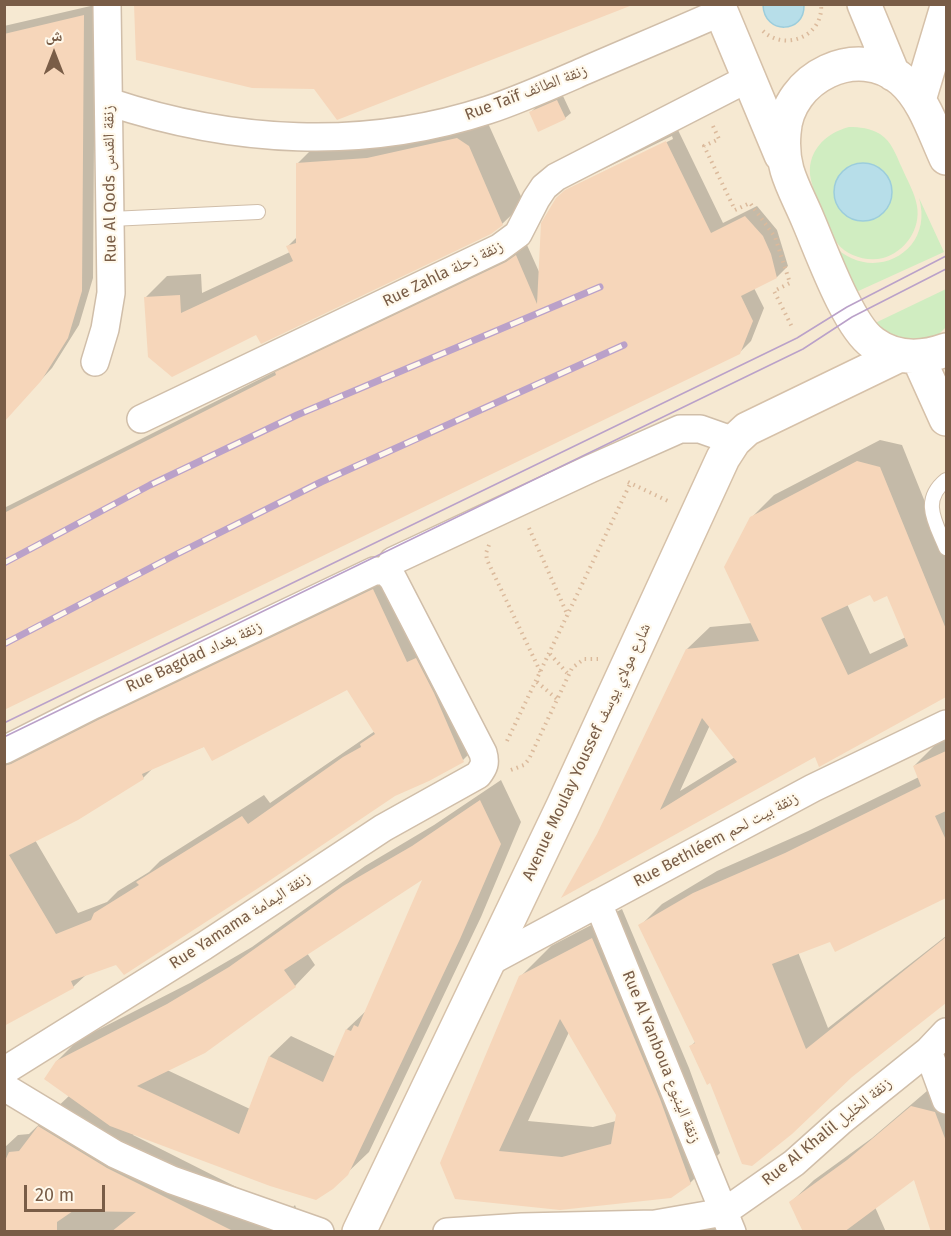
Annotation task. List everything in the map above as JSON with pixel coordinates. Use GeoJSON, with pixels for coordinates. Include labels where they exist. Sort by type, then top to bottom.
{"type":"FeatureCollection","features":[{"type":"Feature","properties":{"kind":"street","name":"Rue Al Qods زنقة القدس"},"geometry":{"type":"LineString","coordinates":[[95,362],[105,329],[111,293],[108,4]]}},
{"type":"Feature","properties":{"kind":"street"},"geometry":{"type":"LineString","coordinates":[[864,4],[893,74]]}},
{"type":"Feature","properties":{"kind":"street","name":"Rue Taïf زنقة الطائف"},"geometry":{"type":"LineString","coordinates":[[109,102],[183,124],[259,136],[336,138],[412,129],[487,111],[523,97],[720,8]]}},
{"type":"Feature","properties":{"kind":"street"},"geometry":{"type":"LineString","coordinates":[[720,8],[786,169],[852,317],[871,342],[921,354],[946,419]]}},
{"type":"Feature","properties":{"kind":"street"},"geometry":{"type":"LineString","coordinates":[[932,120],[946,10]]}},
{"type":"Feature","properties":{"kind":"street"},"geometry":{"type":"LineString","coordinates":[[786,169],[784,133],[786,120],[796,96],[816,77],[830,69],[846,65],[863,64],[879,67],[893,74],[908,86],[932,120],[946,158]]}},
{"type":"Feature","properties":{"kind":"street","name":"Rue Zahla زنقة زحلة"},"geometry":{"type":"LineString","coordinates":[[141,419],[499,248],[518,234],[544,187],[556,177],[749,78]]}},
{"type":"Feature","properties":{"kind":"street","name":"Avenue Moulay Youssef شارع مولاي يوسف"},"geometry":{"type":"LineString","coordinates":[[360,1232],[564,806],[723,458],[734,441],[747,429],[921,354]]}},
{"type":"Feature","properties":{"kind":"street"},"geometry":{"type":"LineString","coordinates":[[481,767],[393,579],[386,571],[393,561],[680,429],[700,429],[734,441]]}},
{"type":"Feature","properties":{"kind":"street","name":"Rue Bagdad زنقة بغداد"},"geometry":{"type":"LineString","coordinates":[[4,750],[103,700],[374,571],[386,571]]}},
{"type":"Feature","properties":{"kind":"street","name":"Rue Bethléem زنقة بيت لحم"},"geometry":{"type":"LineString","coordinates":[[489,962],[813,788],[946,724]]}},
{"type":"Feature","properties":{"kind":"street","name":"Rue Yamama زنقة اليمامة"},"geometry":{"type":"LineString","coordinates":[[4,1071],[204,946],[383,828],[481,767]]}},
{"type":"Feature","properties":{"kind":"street","name":"Rue Al Yanboua زنقة الينبوع"},"geometry":{"type":"LineString","coordinates":[[598,903],[728,1222]]}},
{"type":"Feature","properties":{"kind":"street"},"geometry":{"type":"LineString","coordinates":[[937,1042],[946,1100]]}},
{"type":"Feature","properties":{"kind":"street","name":"Rue Al Khalil زنقة الخليل"},"geometry":{"type":"LineString","coordinates":[[447,1232],[522,1227],[728,1222],[841,1121],[937,1042]]}},
{"type":"Feature","properties":{"kind":"street"},"geometry":{"type":"LineString","coordinates":[[4,1087],[125,1159],[192,1187],[320,1232]]}},
{"type":"Feature","properties":{"kind":"lane"},"geometry":{"type":"LineString","coordinates":[[111,219],[258,212]]}},
{"type":"Feature","properties":{"kind":"lane"},"geometry":{"type":"LineString","coordinates":[[946,480],[935,492],[932,501],[934,518],[946,548]]}},
{"type":"Feature","properties":{"kind":"path"},"geometry":{"type":"LineString","coordinates":[[759,25],[775,39],[796,40],[806,36],[813,29],[819,20],[821,4]]}},
{"type":"Feature","properties":{"kind":"path"},"geometry":{"type":"LineString","coordinates":[[710,120],[719,139],[704,146],[735,210],[750,203],[771,230],[778,244],[790,283],[774,291],[793,329]]}},
{"type":"Feature","properties":{"kind":"path"},"geometry":{"type":"LineString","coordinates":[[624,481],[632,482],[674,503]]}},
{"type":"Feature","properties":{"kind":"path"},"geometry":{"type":"LineString","coordinates":[[481,767],[506,742],[632,482]]}},
{"type":"Feature","properties":{"kind":"path"},"geometry":{"type":"LineString","coordinates":[[519,528],[528,524],[568,616]]}},
{"type":"Feature","properties":{"kind":"path"},"geometry":{"type":"LineString","coordinates":[[493,541],[488,547],[487,560],[541,673]]}},
{"type":"Feature","properties":{"kind":"path"},"geometry":{"type":"LineString","coordinates":[[550,654],[568,674]]}},
{"type":"Feature","properties":{"kind":"path"},"geometry":{"type":"LineString","coordinates":[[481,767],[516,769],[524,765],[529,759],[568,674],[578,662],[591,658],[598,659]]}},
{"type":"Feature","properties":{"kind":"path"},"geometry":{"type":"LineString","coordinates":[[537,681],[557,699]]}},
{"type":"Feature","properties":{"kind":"shaded area"},"geometry":{"type":"Polygon","coordinates":[[[5,5],[946,5],[946,1231],[5,1231],[5,5]]]}},
{"type":"Feature","properties":{"kind":"green space"},"geometry":{"type":"Polygon","coordinates":[[[849,127],[865,128],[884,137],[893,149],[915,196],[918,215],[914,231],[898,251],[883,258],[858,257],[841,248],[813,188],[810,170],[814,153],[825,139],[849,127]],[[845,170],[838,177],[835,187],[881,214],[888,207],[892,190],[845,170]]]}},
{"type":"Feature","properties":{"kind":"green space"},"geometry":{"type":"Polygon","coordinates":[[[919,198],[944,252],[854,293],[833,245],[848,257],[865,262],[881,262],[896,257],[909,248],[918,234],[921,217],[919,198]]]}},
{"type":"Feature","properties":{"kind":"green space"},"geometry":{"type":"Polygon","coordinates":[[[946,289],[946,327],[937,336],[928,340],[898,341],[873,324],[946,289]]]}},
{"type":"Feature","properties":{"kind":"water"},"geometry":{"type":"Polygon","coordinates":[[[763,5],[804,5],[803,15],[792,26],[777,26],[765,15],[763,5]]]}},
{"type":"Feature","properties":{"kind":"water"},"geometry":{"type":"Polygon","coordinates":[[[863,163],[879,168],[887,176],[892,192],[887,208],[879,216],[863,221],[847,216],[839,208],[834,192],[839,176],[847,168],[863,163]]]}},
{"type":"Feature","properties":{"kind":"building"},"geometry":{"type":"Polygon","coordinates":[[[134,4],[630,4],[630,6],[337,120],[314,89],[252,88],[136,60],[134,4]]]}},
{"type":"Feature","properties":{"kind":"building"},"geometry":{"type":"Polygon","coordinates":[[[84,15],[82,291],[68,338],[41,381],[4,422],[4,34],[84,15]]]}},
{"type":"Feature","properties":{"kind":"building"},"geometry":{"type":"Polygon","coordinates":[[[557,100],[566,119],[538,132],[529,112],[557,100]]]}},
{"type":"Feature","properties":{"kind":"building"},"geometry":{"type":"Polygon","coordinates":[[[457,138],[469,146],[503,225],[491,234],[261,344],[256,335],[172,377],[148,357],[144,297],[180,295],[181,313],[293,261],[286,246],[296,243],[296,163],[367,158],[457,138]]]}},
{"type":"Feature","properties":{"kind":"building"},"geometry":{"type":"Polygon","coordinates":[[[666,141],[711,233],[745,216],[763,236],[771,254],[777,278],[741,296],[753,321],[740,354],[4,710],[4,513],[276,375],[275,372],[506,262],[516,255],[537,304],[541,223],[556,198],[565,190],[666,141]]]}},
{"type":"Feature","properties":{"kind":"building"},"geometry":{"type":"Polygon","coordinates":[[[857,461],[880,467],[946,629],[946,697],[819,767],[815,757],[561,898],[597,834],[686,649],[759,641],[724,567],[750,517],[857,461]],[[870,595],[821,618],[848,675],[908,646],[887,596],[874,602],[870,595]],[[702,718],[660,810],[737,762],[702,718]]]}},
{"type":"Feature","properties":{"kind":"building"},"geometry":{"type":"Polygon","coordinates":[[[373,589],[407,662],[416,658],[464,762],[395,796],[124,975],[116,965],[71,981],[74,988],[4,1026],[4,766],[373,589]],[[347,690],[212,761],[204,747],[142,774],[144,779],[78,820],[9,855],[56,934],[91,920],[94,913],[139,885],[136,882],[242,816],[248,824],[343,757],[361,747],[360,744],[375,734],[347,690]]]}},
{"type":"Feature","properties":{"kind":"building"},"geometry":{"type":"Polygon","coordinates":[[[946,751],[946,811],[935,816],[946,840],[946,898],[835,952],[830,942],[772,964],[806,1049],[946,937],[946,1003],[852,1077],[792,1134],[752,1166],[742,1164],[710,1083],[707,1085],[689,1046],[695,1043],[638,925],[693,893],[785,853],[921,786],[913,766],[946,751]]]}},
{"type":"Feature","properties":{"kind":"building"},"geometry":{"type":"Polygon","coordinates":[[[480,800],[501,844],[460,939],[348,1175],[316,1200],[270,1186],[110,1126],[44,1079],[56,1061],[167,1004],[229,967],[343,886],[412,846],[480,800]],[[422,880],[284,970],[296,987],[205,1053],[137,1086],[239,1134],[269,1056],[323,1082],[346,1029],[351,1031],[354,1025],[358,1027],[422,880]]]}},
{"type":"Feature","properties":{"kind":"building"},"geometry":{"type":"Polygon","coordinates":[[[592,938],[660,1099],[691,1184],[671,1198],[560,1210],[455,1199],[440,1163],[519,976],[592,938]],[[560,1019],[499,1151],[562,1157],[611,1144],[616,1115],[560,1019]]]}},
{"type":"Feature","properties":{"kind":"building"},"geometry":{"type":"Polygon","coordinates":[[[911,1106],[935,1112],[946,1141],[946,1232],[931,1232],[914,1180],[844,1232],[803,1232],[789,1202],[847,1160],[911,1106]]]}},
{"type":"Feature","properties":{"kind":"building"},"geometry":{"type":"Polygon","coordinates":[[[38,1126],[107,1168],[235,1232],[111,1232],[136,1212],[73,1211],[57,1222],[57,1232],[4,1232],[4,1163],[9,1152],[19,1151],[38,1126]]]}},
{"type":"Feature","properties":{"kind":"tram line"},"geometry":{"type":"LineString","coordinates":[[4,723],[797,338],[847,307],[946,256]]}},
{"type":"Feature","properties":{"kind":"tram line"},"geometry":{"type":"LineString","coordinates":[[4,737],[803,349],[852,317],[946,269]]}},
{"type":"Feature","properties":{"kind":"railway"},"geometry":{"type":"LineString","coordinates":[[4,563],[150,485],[297,415],[600,287]]}},
{"type":"Feature","properties":{"kind":"railway"},"geometry":{"type":"LineString","coordinates":[[4,644],[321,482],[624,345]]}}]}
